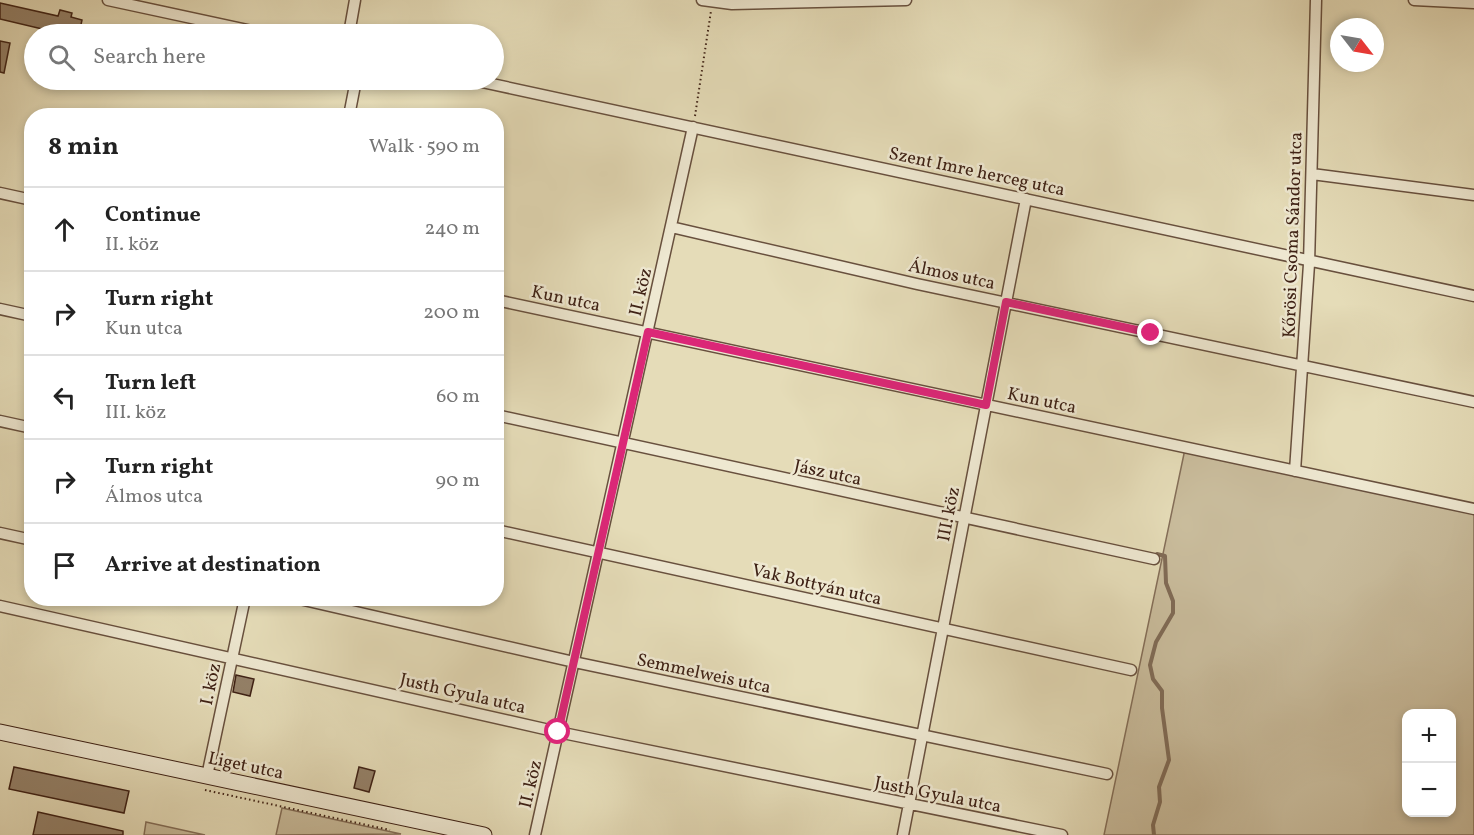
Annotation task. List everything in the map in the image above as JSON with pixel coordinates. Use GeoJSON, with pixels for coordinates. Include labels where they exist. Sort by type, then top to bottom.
{"type":"FeatureCollection","features":[{"type":"Feature","properties":{"kind":"main road","name":"Liget utca"},"geometry":{"type":"LineString","coordinates":[[0,732],[484,835]]}},
{"type":"Feature","properties":{"kind":"street"},"geometry":{"type":"LineString","coordinates":[[108,0],[220,24]]}},
{"type":"Feature","properties":{"kind":"street"},"geometry":{"type":"LineString","coordinates":[[351,24],[355,0]]}},
{"type":"Feature","properties":{"kind":"street"},"geometry":{"type":"LineString","coordinates":[[707,1],[906,0]]}},
{"type":"Feature","properties":{"kind":"street","name":"Kőrösi Csoma Sándor utca"},"geometry":{"type":"LineString","coordinates":[[1295,471],[1309,260],[1316,0]]}},
{"type":"Feature","properties":{"kind":"street"},"geometry":{"type":"LineString","coordinates":[[1414,0],[1474,3]]}},
{"type":"Feature","properties":{"kind":"street","name":"Szent Imre herceg utca"},"geometry":{"type":"LineString","coordinates":[[504,87],[1474,296]]}},
{"type":"Feature","properties":{"kind":"street"},"geometry":{"type":"LineString","coordinates":[[351,108],[354,90]]}},
{"type":"Feature","properties":{"kind":"street","name":"II. köz"},"geometry":{"type":"LineString","coordinates":[[535,835],[693,127]]}},
{"type":"Feature","properties":{"kind":"street"},"geometry":{"type":"LineString","coordinates":[[1312,174],[1474,195]]}},
{"type":"Feature","properties":{"kind":"street"},"geometry":{"type":"LineString","coordinates":[[0,193],[24,198]]}},
{"type":"Feature","properties":{"kind":"street","name":"III. köz"},"geometry":{"type":"LineString","coordinates":[[903,835],[1026,199]]}},
{"type":"Feature","properties":{"kind":"street","name":"Álmos utca"},"geometry":{"type":"LineString","coordinates":[[671,227],[1006,302],[1474,402]]}},
{"type":"Feature","properties":{"kind":"street","name":"Kun utca"},"geometry":{"type":"LineString","coordinates":[[504,302],[1474,509]]}},
{"type":"Feature","properties":{"kind":"street"},"geometry":{"type":"LineString","coordinates":[[0,309],[24,314]]}},
{"type":"Feature","properties":{"kind":"street","name":"Jász utca"},"geometry":{"type":"LineString","coordinates":[[504,418],[1154,559]]}},
{"type":"Feature","properties":{"kind":"street"},"geometry":{"type":"LineString","coordinates":[[0,421],[24,426]]}},
{"type":"Feature","properties":{"kind":"street","name":"Vak Bottyán utca"},"geometry":{"type":"LineString","coordinates":[[504,532],[1131,670]]}},
{"type":"Feature","properties":{"kind":"street"},"geometry":{"type":"LineString","coordinates":[[0,533],[24,538]]}},
{"type":"Feature","properties":{"kind":"street","name":"Justh Gyula utca"},"geometry":{"type":"LineString","coordinates":[[0,606],[558,732],[1062,835]]}},
{"type":"Feature","properties":{"kind":"street","name":"I. köz"},"geometry":{"type":"LineString","coordinates":[[207,777],[243,606]]}},
{"type":"Feature","properties":{"kind":"street","name":"Semmelweis utca"},"geometry":{"type":"LineString","coordinates":[[330,606],[574,662],[1107,774]]}},
{"type":"Feature","properties":{"kind":"path"},"geometry":{"type":"LineString","coordinates":[[693,127],[707,1]]}},
{"type":"Feature","properties":{"kind":"shaded area"},"geometry":{"type":"Polygon","coordinates":[[[1185,449],[1474,511],[1474,835],[1104,835],[1185,449]]]}},
{"type":"Feature","properties":{"kind":"shaded area"},"geometry":{"type":"Polygon","coordinates":[[[282,808],[401,834],[276,835],[282,808]]]}},
{"type":"Feature","properties":{"kind":"shaded area"},"geometry":{"type":"Polygon","coordinates":[[[146,822],[205,835],[144,835],[146,822]]]}},
{"type":"Feature","properties":{"kind":"building"},"geometry":{"type":"Polygon","coordinates":[[[0,3],[58,16],[60,10],[72,13],[71,17],[82,20],[81,24],[24,25],[0,19],[0,3]]]}},
{"type":"Feature","properties":{"kind":"building"},"geometry":{"type":"Polygon","coordinates":[[[0,41],[10,43],[4,73],[0,72],[0,41]]]}},
{"type":"Feature","properties":{"kind":"building"},"geometry":{"type":"Polygon","coordinates":[[[236,675],[254,679],[250,696],[233,692],[236,675]]]}},
{"type":"Feature","properties":{"kind":"building"},"geometry":{"type":"Polygon","coordinates":[[[14,767],[129,791],[124,813],[9,789],[14,767]]]}},
{"type":"Feature","properties":{"kind":"building"},"geometry":{"type":"Polygon","coordinates":[[[359,767],[375,771],[369,792],[354,788],[359,767]]]}},
{"type":"Feature","properties":{"kind":"building"},"geometry":{"type":"Polygon","coordinates":[[[38,812],[123,831],[123,835],[33,835],[38,812]]]}},
{"type":"Feature","properties":{"kind":"waterway"},"geometry":{"type":"LineString","coordinates":[[1154,835],[1153,825],[1160,802],[1159,787],[1169,760],[1162,691],[1153,679],[1150,665],[1156,642],[1173,613],[1173,601],[1166,583],[1165,556],[1157,554]]}},
{"type":"Feature","properties":{"kind":"route"},"geometry":{"type":"LineString","coordinates":[[558,732],[648,332],[986,405],[1006,302],[1151,333]]}}]}
